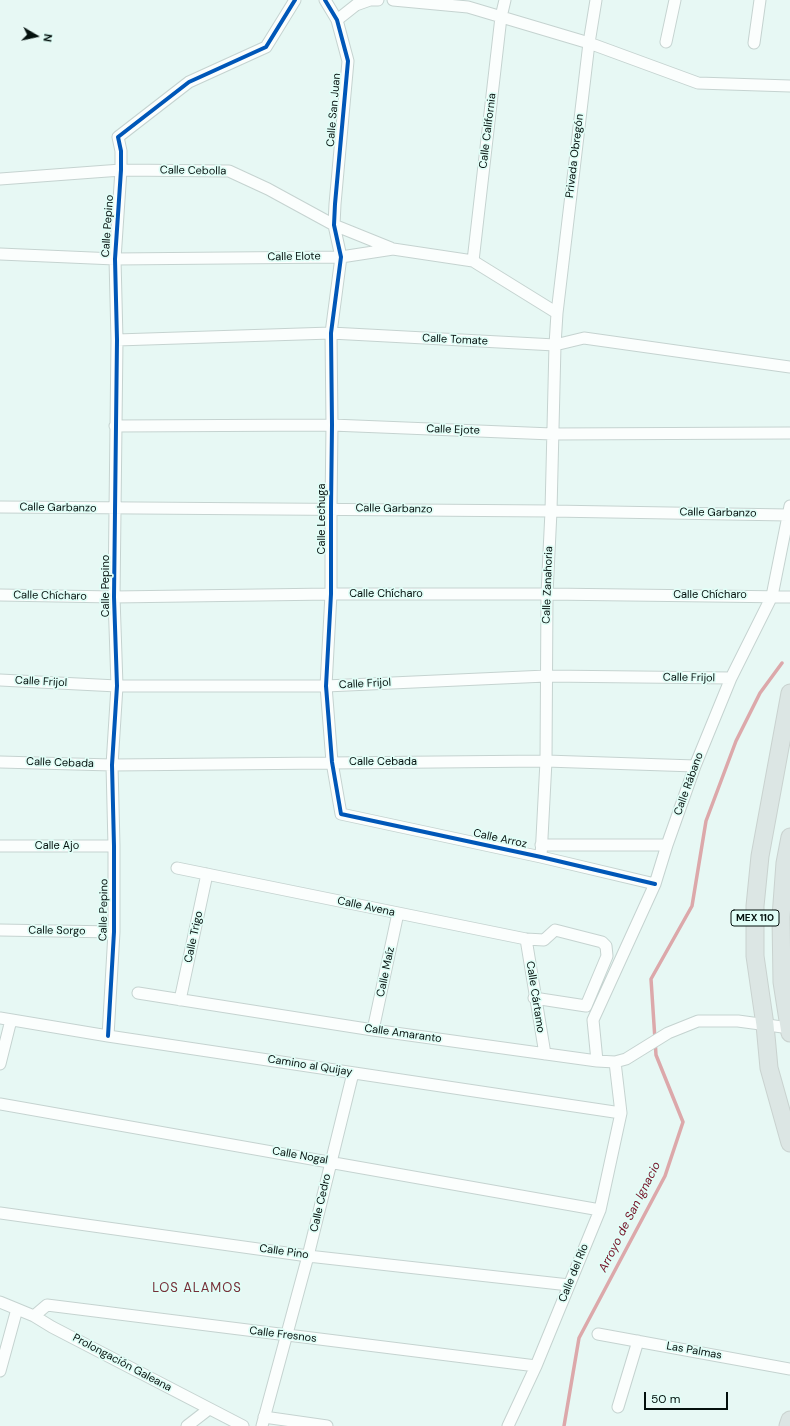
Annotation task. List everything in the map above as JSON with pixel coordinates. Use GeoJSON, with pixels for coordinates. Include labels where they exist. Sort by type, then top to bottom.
{"type":"FeatureCollection","features":[{"type":"Feature","properties":{"kind":"main road","name":"MEX 110"},"geometry":{"type":"LineString","coordinates":[[790,693],[760,856],[755,906],[755,956],[765,1025],[769,1068],[790,1143]]}},
{"type":"Feature","properties":{"kind":"main road","name":"MEX 110"},"geometry":{"type":"LineString","coordinates":[[790,838],[785,863],[781,917],[782,982],[790,1030]]}},
{"type":"Feature","properties":{"kind":"main road"},"geometry":{"type":"LineString","coordinates":[[788,1426],[790,1420]]}},
{"type":"Feature","properties":{"kind":"street","name":"Calle Pepino"},"geometry":{"type":"LineString","coordinates":[[108,1036],[114,932],[112,765],[117,686],[114,598],[117,340],[115,260],[121,170],[121,151],[118,137],[189,82],[266,47],[295,0]]}},
{"type":"Feature","properties":{"kind":"street","name":"Calle San Juan"},"geometry":{"type":"LineString","coordinates":[[326,0],[337,20],[348,61],[334,225]]}},
{"type":"Feature","properties":{"kind":"street"},"geometry":{"type":"LineString","coordinates":[[337,20],[356,5],[370,0],[378,0]]}},
{"type":"Feature","properties":{"kind":"street"},"geometry":{"type":"LineString","coordinates":[[393,0],[442,2],[468,7],[589,43],[698,83],[790,86]]}},
{"type":"Feature","properties":{"kind":"street","name":"Calle California"},"geometry":{"type":"LineString","coordinates":[[473,261],[505,0]]}},
{"type":"Feature","properties":{"kind":"street","name":"Privada Obregón"},"geometry":{"type":"LineString","coordinates":[[557,312],[589,43],[596,0]]}},
{"type":"Feature","properties":{"kind":"street"},"geometry":{"type":"LineString","coordinates":[[666,42],[675,0]]}},
{"type":"Feature","properties":{"kind":"street"},"geometry":{"type":"LineString","coordinates":[[754,43],[760,0]]}},
{"type":"Feature","properties":{"kind":"street","name":"Calle Cebolla"},"geometry":{"type":"LineString","coordinates":[[0,179],[121,170],[229,171],[268,189],[334,225],[393,248]]}},
{"type":"Feature","properties":{"kind":"street","name":"Calle Lechuga"},"geometry":{"type":"LineString","coordinates":[[334,225],[341,257],[331,333],[331,594],[326,686],[332,762],[341,814]]}},
{"type":"Feature","properties":{"kind":"street","name":"Calle Elote"},"geometry":{"type":"LineString","coordinates":[[0,254],[115,260],[341,257],[393,248],[473,261],[557,312]]}},
{"type":"Feature","properties":{"kind":"street","name":"Calle Zanahoria"},"geometry":{"type":"LineString","coordinates":[[541,851],[546,761],[547,594],[557,312]]}},
{"type":"Feature","properties":{"kind":"street","name":"Calle Tomate"},"geometry":{"type":"LineString","coordinates":[[117,340],[331,333],[555,345],[584,338],[790,367]]}},
{"type":"Feature","properties":{"kind":"street","name":"Calle Ejote"},"geometry":{"type":"LineString","coordinates":[[115,426],[332,425],[552,434],[790,433]]}},
{"type":"Feature","properties":{"kind":"street","name":"Calle Garbanzo"},"geometry":{"type":"LineString","coordinates":[[0,507],[789,512]]}},
{"type":"Feature","properties":{"kind":"street","name":"Calle Rábano"},"geometry":{"type":"LineString","coordinates":[[597,1061],[593,1020],[655,884],[667,844],[695,766],[731,678],[772,596],[789,512]]}},
{"type":"Feature","properties":{"kind":"street","name":"Calle Chícharo"},"geometry":{"type":"LineString","coordinates":[[0,595],[114,598],[331,594],[790,596]]}},
{"type":"Feature","properties":{"kind":"street","name":"Calle Frijol"},"geometry":{"type":"LineString","coordinates":[[0,680],[117,686],[326,686],[546,676],[731,678]]}},
{"type":"Feature","properties":{"kind":"street","name":"Calle Cebada"},"geometry":{"type":"LineString","coordinates":[[0,762],[112,765],[546,761],[695,766]]}},
{"type":"Feature","properties":{"kind":"street","name":"Calle Arroz"},"geometry":{"type":"LineString","coordinates":[[341,814],[541,851],[655,884]]}},
{"type":"Feature","properties":{"kind":"street","name":"Calle Arroz"},"geometry":{"type":"LineString","coordinates":[[541,851],[667,844]]}},
{"type":"Feature","properties":{"kind":"street","name":"Calle Ajo"},"geometry":{"type":"LineString","coordinates":[[0,846],[114,846]]}},
{"type":"Feature","properties":{"kind":"street","name":"Calle Avena"},"geometry":{"type":"LineString","coordinates":[[177,868],[526,939],[544,940],[555,930],[602,942],[606,946],[608,956],[586,1006],[534,998]]}},
{"type":"Feature","properties":{"kind":"street","name":"Calle Trigo"},"geometry":{"type":"LineString","coordinates":[[180,1000],[207,874]]}},
{"type":"Feature","properties":{"kind":"street","name":"Calle Maíz"},"geometry":{"type":"LineString","coordinates":[[373,1030],[398,913]]}},
{"type":"Feature","properties":{"kind":"street","name":"Calle Sorgo"},"geometry":{"type":"LineString","coordinates":[[0,930],[114,932]]}},
{"type":"Feature","properties":{"kind":"street","name":"Calle Cártamo"},"geometry":{"type":"LineString","coordinates":[[526,939],[534,998],[544,1054]]}},
{"type":"Feature","properties":{"kind":"street","name":"Calle Amaranto"},"geometry":{"type":"LineString","coordinates":[[138,993],[373,1030],[544,1054],[597,1061],[620,1060]]}},
{"type":"Feature","properties":{"kind":"street"},"geometry":{"type":"LineString","coordinates":[[0,1064],[5,1019]]}},
{"type":"Feature","properties":{"kind":"street","name":"Camino al Quijay"},"geometry":{"type":"LineString","coordinates":[[5,1019],[108,1036],[621,1113]]}},
{"type":"Feature","properties":{"kind":"street"},"geometry":{"type":"LineString","coordinates":[[620,1060],[668,1033],[698,1020],[738,1021],[790,1030]]}},
{"type":"Feature","properties":{"kind":"street","name":"Calle del Río"},"geometry":{"type":"LineString","coordinates":[[508,1426],[536,1366],[600,1210],[621,1113],[620,1060]]}},
{"type":"Feature","properties":{"kind":"street","name":"Calle Cedro"},"geometry":{"type":"LineString","coordinates":[[263,1422],[308,1256],[353,1073]]}},
{"type":"Feature","properties":{"kind":"street","name":"Calle Nogal"},"geometry":{"type":"LineString","coordinates":[[0,1104],[600,1210]]}},
{"type":"Feature","properties":{"kind":"street","name":"Calle Pino"},"geometry":{"type":"LineString","coordinates":[[0,1213],[308,1256],[569,1285]]}},
{"type":"Feature","properties":{"kind":"street","name":"Prolongación Galeana"},"geometry":{"type":"LineString","coordinates":[[0,1302],[34,1316],[52,1327],[243,1426]]}},
{"type":"Feature","properties":{"kind":"street","name":"Calle Fresnos"},"geometry":{"type":"LineString","coordinates":[[34,1316],[47,1305],[536,1366]]}},
{"type":"Feature","properties":{"kind":"street"},"geometry":{"type":"LineString","coordinates":[[0,1371],[17,1309]]}},
{"type":"Feature","properties":{"kind":"street","name":"Las Palmas"},"geometry":{"type":"LineString","coordinates":[[598,1334],[790,1369]]}},
{"type":"Feature","properties":{"kind":"street"},"geometry":{"type":"LineString","coordinates":[[618,1408],[638,1341]]}},
{"type":"Feature","properties":{"kind":"street"},"geometry":{"type":"LineString","coordinates":[[187,1426],[209,1409]]}},
{"type":"Feature","properties":{"kind":"street"},"geometry":{"type":"LineString","coordinates":[[263,1422],[327,1426]]}},
{"type":"Feature","properties":{"kind":"waterway","name":"Arroyo de San Ignacio"},"geometry":{"type":"LineString","coordinates":[[564,1426],[579,1338],[665,1176],[683,1122],[656,1055],[651,979],[692,906],[706,821],[736,741],[760,693],[782,663]]}},
{"type":"Feature","properties":{"kind":"cycle path"},"geometry":{"type":"LineString","coordinates":[[108,1036],[114,932],[112,765],[117,686],[114,597],[117,340],[115,259],[121,170],[121,151],[118,137],[189,82],[266,47],[295,0]]}},
{"type":"Feature","properties":{"kind":"cycle path"},"geometry":{"type":"LineString","coordinates":[[325,0],[337,20],[348,61],[334,225],[341,257],[331,333],[331,594],[326,686],[332,762],[341,814],[541,857],[655,884]]}},
{"type":"Feature","properties":{"kind":"district","name":"LOS ALAMOS"},"geometry":{"type":"Point","coordinates":[197,1289]}}]}
